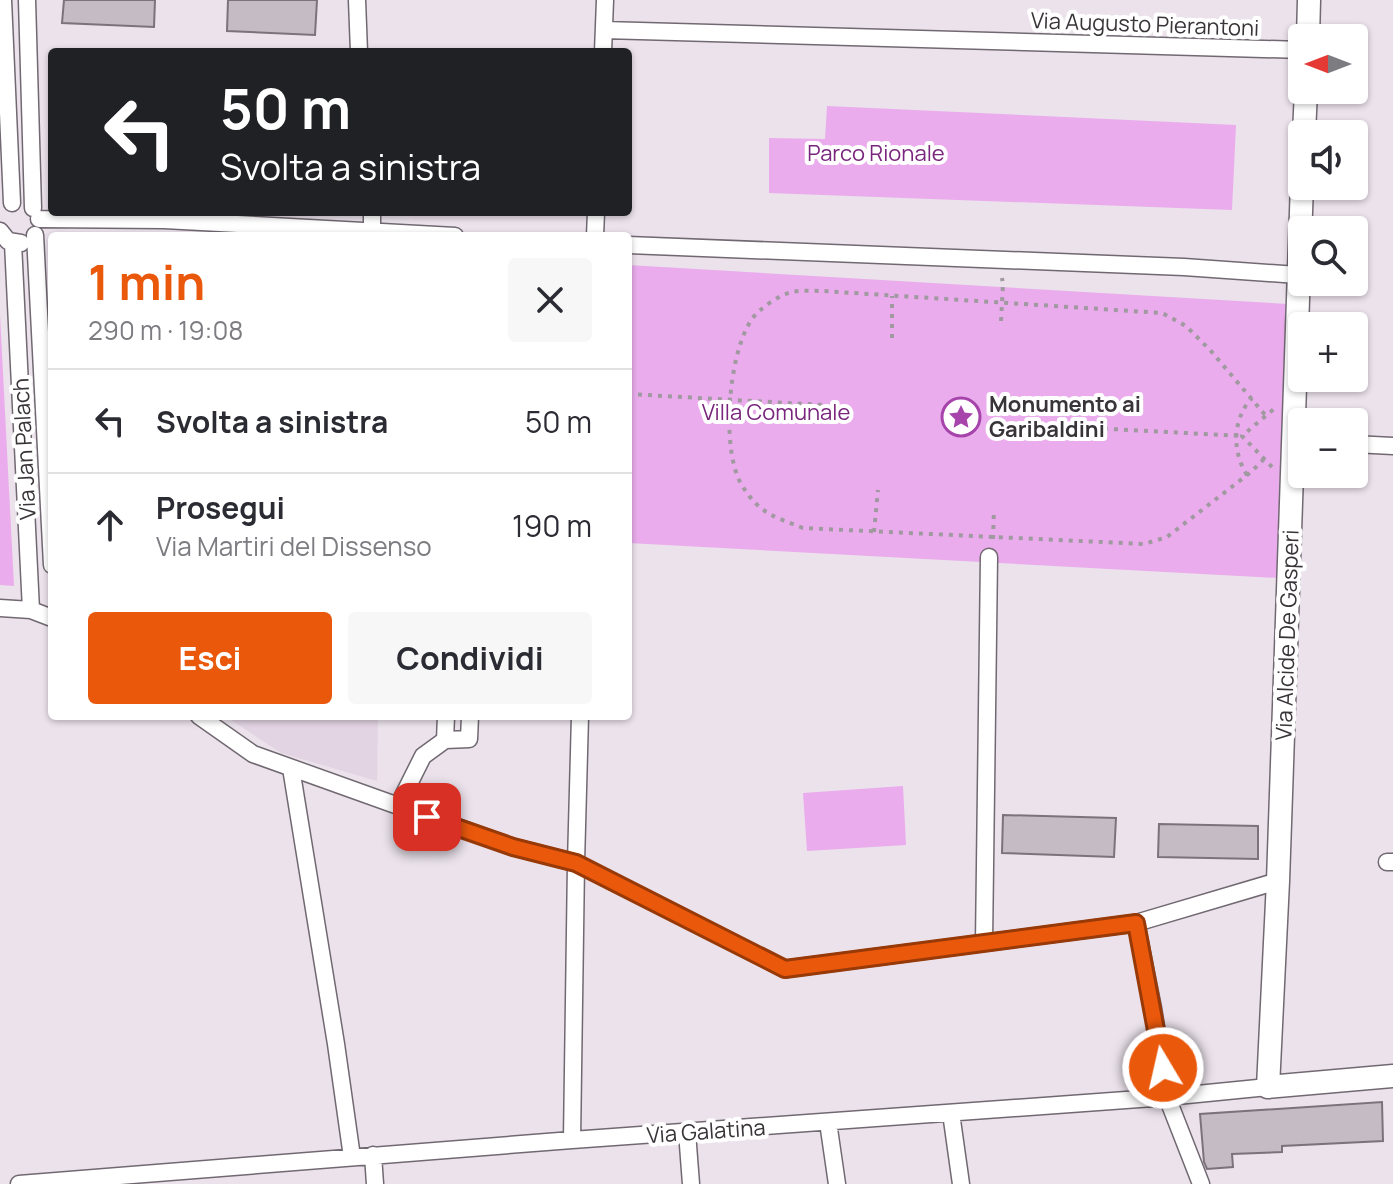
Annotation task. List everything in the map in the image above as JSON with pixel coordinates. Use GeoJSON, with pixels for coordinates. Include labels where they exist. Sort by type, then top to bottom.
{"type":"FeatureCollection","features":[{"type":"Feature","properties":{"kind":"main road"},"geometry":{"type":"LineString","coordinates":[[1308,24],[1309,0]]}},
{"type":"Feature","properties":{"kind":"main road","name":"Via Alcide De Gasperi"},"geometry":{"type":"LineString","coordinates":[[1298,296],[1298,408]]}},
{"type":"Feature","properties":{"kind":"main road","name":"Via Alcide De Gasperi"},"geometry":{"type":"LineString","coordinates":[[1268,1087],[1296,488]]}},
{"type":"Feature","properties":{"kind":"main road","name":"Via Galatina"},"geometry":{"type":"LineString","coordinates":[[1268,1087],[1393,1076]]}},
{"type":"Feature","properties":{"kind":"street"},"geometry":{"type":"LineString","coordinates":[[3,0],[6,208],[23,203],[36,221]]}},
{"type":"Feature","properties":{"kind":"street","name":"Via Jan Palach"},"geometry":{"type":"LineString","coordinates":[[27,0],[48,479]]}},
{"type":"Feature","properties":{"kind":"street"},"geometry":{"type":"LineString","coordinates":[[357,0],[359,48]]}},
{"type":"Feature","properties":{"kind":"street"},"geometry":{"type":"LineString","coordinates":[[603,48],[605,0]]}},
{"type":"Feature","properties":{"kind":"street","name":"Via Augusto Pierantoni"},"geometry":{"type":"LineString","coordinates":[[604,30],[1288,50]]}},
{"type":"Feature","properties":{"kind":"street"},"geometry":{"type":"LineString","coordinates":[[36,221],[164,220],[372,232],[372,216]]}},
{"type":"Feature","properties":{"kind":"street"},"geometry":{"type":"LineString","coordinates":[[0,231],[4,238],[13,243],[26,242],[36,221]]}},
{"type":"Feature","properties":{"kind":"street","name":"Via Jan Palach"},"geometry":{"type":"LineString","coordinates":[[13,243],[31,610]]}},
{"type":"Feature","properties":{"kind":"street"},"geometry":{"type":"LineString","coordinates":[[632,245],[1184,267],[1288,274]]}},
{"type":"Feature","properties":{"kind":"street"},"geometry":{"type":"LineString","coordinates":[[1368,445],[1393,446]]}},
{"type":"Feature","properties":{"kind":"street"},"geometry":{"type":"LineString","coordinates":[[984,943],[989,557]]}},
{"type":"Feature","properties":{"kind":"street"},"geometry":{"type":"LineString","coordinates":[[0,608],[31,610],[48,616]]}},
{"type":"Feature","properties":{"kind":"street"},"geometry":{"type":"LineString","coordinates":[[205,720],[253,754],[513,847],[576,863],[785,969],[1136,923],[1278,881]]}},
{"type":"Feature","properties":{"kind":"street"},"geometry":{"type":"LineString","coordinates":[[445,740],[446,720]]}},
{"type":"Feature","properties":{"kind":"street"},"geometry":{"type":"LineString","coordinates":[[398,806],[423,756],[445,740],[469,739],[470,720]]}},
{"type":"Feature","properties":{"kind":"street"},"geometry":{"type":"LineString","coordinates":[[572,1140],[580,720]]}},
{"type":"Feature","properties":{"kind":"street"},"geometry":{"type":"LineString","coordinates":[[291,768],[352,1157]]}},
{"type":"Feature","properties":{"kind":"street"},"geometry":{"type":"LineString","coordinates":[[1136,923],[1167,1097],[1201,1184]]}},
{"type":"Feature","properties":{"kind":"street","name":"Via Galatina"},"geometry":{"type":"LineString","coordinates":[[19,1184],[1268,1087]]}},
{"type":"Feature","properties":{"kind":"street"},"geometry":{"type":"LineString","coordinates":[[951,1113],[961,1184]]}},
{"type":"Feature","properties":{"kind":"street"},"geometry":{"type":"LineString","coordinates":[[828,1122],[837,1184]]}},
{"type":"Feature","properties":{"kind":"street"},"geometry":{"type":"LineString","coordinates":[[687,1132],[691,1184]]}},
{"type":"Feature","properties":{"kind":"street"},"geometry":{"type":"LineString","coordinates":[[373,1155],[375,1184]]}},
{"type":"Feature","properties":{"kind":"path"},"geometry":{"type":"LineString","coordinates":[[1001,321],[1002,278]]}},
{"type":"Feature","properties":{"kind":"path"},"geometry":{"type":"LineString","coordinates":[[1264,459],[1167,537],[1144,544],[803,528],[765,513],[742,486],[733,461],[730,400],[733,369],[752,319],[769,304],[791,292],[823,291],[1162,313],[1186,326],[1266,416]]}},
{"type":"Feature","properties":{"kind":"path"},"geometry":{"type":"LineString","coordinates":[[892,296],[892,338]]}},
{"type":"Feature","properties":{"kind":"path"},"geometry":{"type":"LineString","coordinates":[[632,394],[824,405]]}},
{"type":"Feature","properties":{"kind":"path"},"geometry":{"type":"LineString","coordinates":[[1247,475],[1239,463],[1236,449],[1239,418],[1243,407],[1252,398]]}},
{"type":"Feature","properties":{"kind":"path"},"geometry":{"type":"LineString","coordinates":[[1239,436],[1282,403]]}},
{"type":"Feature","properties":{"kind":"path"},"geometry":{"type":"LineString","coordinates":[[1074,427],[1239,436],[1279,475]]}},
{"type":"Feature","properties":{"kind":"path"},"geometry":{"type":"LineString","coordinates":[[874,532],[878,490]]}},
{"type":"Feature","properties":{"kind":"path"},"geometry":{"type":"LineString","coordinates":[[989,557],[993,548],[994,509]]}},
{"type":"Feature","properties":{"kind":"shaded area"},"geometry":{"type":"Polygon","coordinates":[[[231,720],[378,720],[377,781],[281,753],[231,720]]]}},
{"type":"Feature","properties":{"kind":"green space","name":"Parco Rionale"},"geometry":{"type":"Polygon","coordinates":[[[827,106],[1236,125],[1232,210],[769,193],[769,138],[825,139],[827,106]]]}},
{"type":"Feature","properties":{"kind":"green space","name":"Villa Comunale"},"geometry":{"type":"Polygon","coordinates":[[[632,265],[1288,304],[1278,578],[632,543],[632,265]]]}},
{"type":"Feature","properties":{"kind":"green space"},"geometry":{"type":"Polygon","coordinates":[[[0,315],[14,586],[0,585],[0,315]]]}},
{"type":"Feature","properties":{"kind":"green space"},"geometry":{"type":"Polygon","coordinates":[[[903,786],[906,845],[807,851],[803,793],[903,786]]]}},
{"type":"Feature","properties":{"kind":"building"},"geometry":{"type":"Polygon","coordinates":[[[64,0],[155,0],[154,27],[62,23],[64,0]]]}},
{"type":"Feature","properties":{"kind":"building"},"geometry":{"type":"Polygon","coordinates":[[[228,0],[317,0],[315,35],[227,31],[228,0]]]}},
{"type":"Feature","properties":{"kind":"building"},"geometry":{"type":"Polygon","coordinates":[[[1003,815],[1116,818],[1114,857],[1002,853],[1003,815]]]}},
{"type":"Feature","properties":{"kind":"building"},"geometry":{"type":"Polygon","coordinates":[[[1159,824],[1258,826],[1258,859],[1158,857],[1159,824]]]}},
{"type":"Feature","properties":{"kind":"building"},"geometry":{"type":"Polygon","coordinates":[[[1382,1102],[1383,1141],[1282,1146],[1282,1152],[1232,1154],[1233,1167],[1207,1169],[1204,1162],[1200,1114],[1382,1102]]]}},
{"type":"Feature","properties":{"kind":"place","name":"Monumento ai Garibaldini"},"geometry":{"type":"Point","coordinates":[961,417]}},
{"type":"Feature","properties":{"kind":"route"},"geometry":{"type":"LineString","coordinates":[[427,817],[513,847],[576,863],[785,969],[1136,923],[1163,1068]]}}]}
